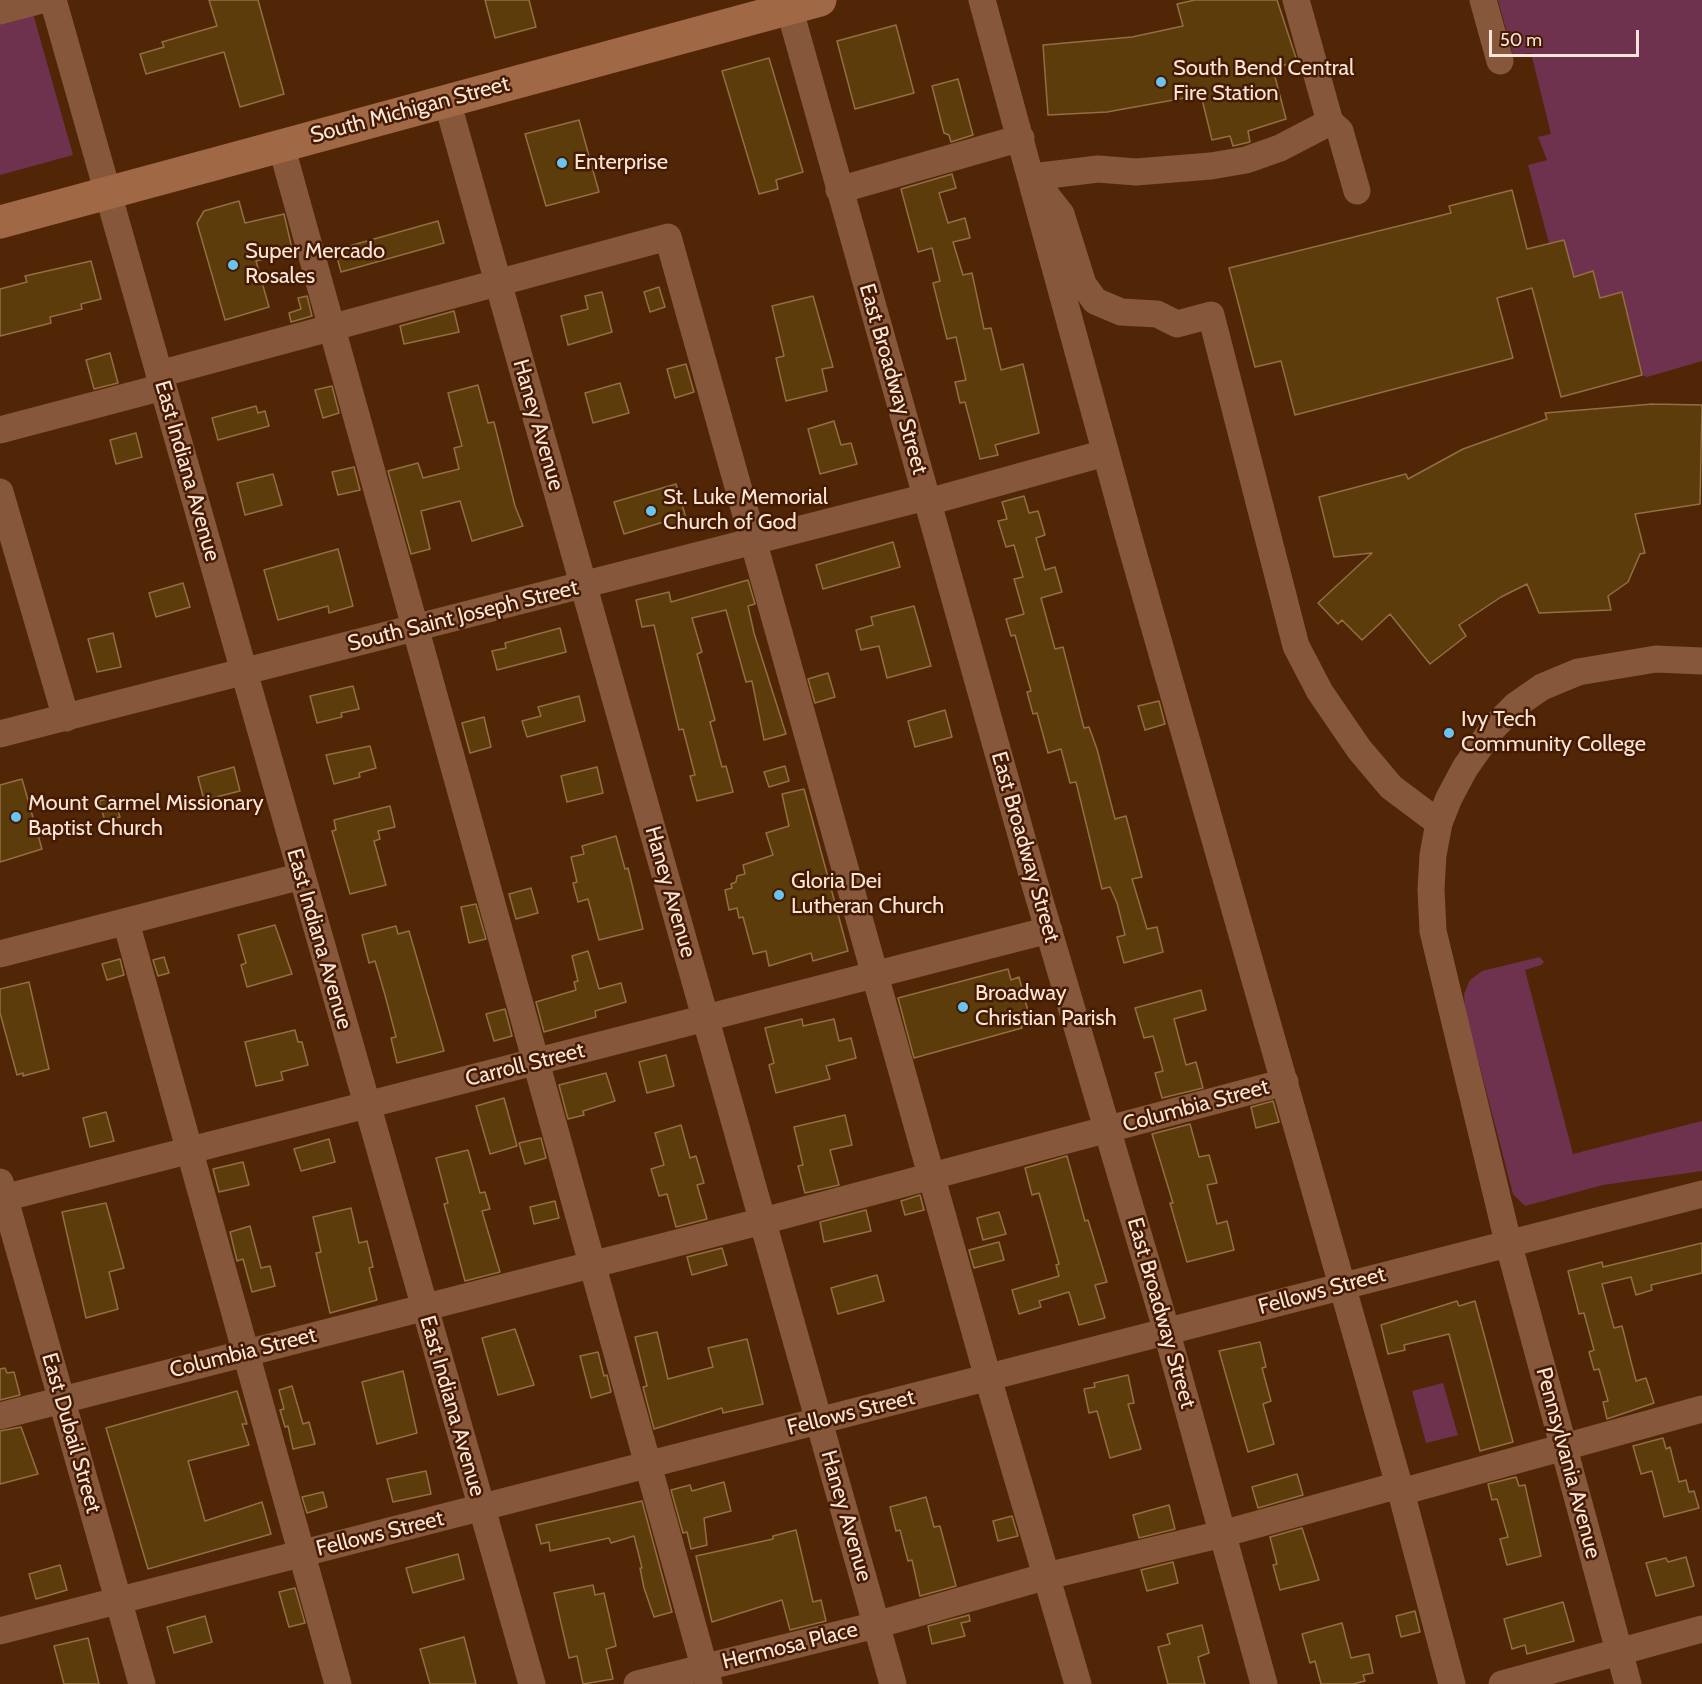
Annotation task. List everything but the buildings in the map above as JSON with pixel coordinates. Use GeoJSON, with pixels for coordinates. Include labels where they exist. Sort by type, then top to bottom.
{"type":"FeatureCollection","features":[{"type":"Feature","properties":{"kind":"main road","name":"South Michigan Street"},"geometry":{"type":"LineString","coordinates":[[0,222],[799,3]]}},
{"type":"Feature","properties":{"kind":"street"},"geometry":{"type":"LineString","coordinates":[[0,11],[42,0]]}},
{"type":"Feature","properties":{"kind":"street","name":"East Indiana Avenue"},"geometry":{"type":"LineString","coordinates":[[53,0],[532,1684]]}},
{"type":"Feature","properties":{"kind":"street"},"geometry":{"type":"LineString","coordinates":[[982,0],[1032,177],[1105,453],[1400,1489],[1452,1684]]}},
{"type":"Feature","properties":{"kind":"street"},"geometry":{"type":"LineString","coordinates":[[1296,0],[1330,122],[1340,130],[1357,192]]}},
{"type":"Feature","properties":{"kind":"street"},"geometry":{"type":"LineString","coordinates":[[1483,0],[1500,61]]}},
{"type":"Feature","properties":{"kind":"street","name":"East Broadway Street"},"geometry":{"type":"LineString","coordinates":[[799,3],[839,190],[1049,930],[1167,1331],[1264,1684]]}},
{"type":"Feature","properties":{"kind":"street","name":"Haney Avenue"},"geometry":{"type":"LineString","coordinates":[[447,101],[893,1684]]}},
{"type":"Feature","properties":{"kind":"street"},"geometry":{"type":"LineString","coordinates":[[1032,177],[1098,169],[1136,172],[1246,160],[1280,148],[1330,122]]}},
{"type":"Feature","properties":{"kind":"street"},"geometry":{"type":"LineString","coordinates":[[839,190],[1021,138]]}},
{"type":"Feature","properties":{"kind":"street"},"geometry":{"type":"LineString","coordinates":[[281,145],[590,1263],[649,1464],[707,1676]]}},
{"type":"Feature","properties":{"kind":"street"},"geometry":{"type":"LineString","coordinates":[[1032,177],[1061,214],[1083,284],[1095,301],[1121,312],[1157,314],[1177,324],[1211,315],[1296,646],[1320,692],[1359,748],[1391,787],[1439,823]]}},
{"type":"Feature","properties":{"kind":"street"},"geometry":{"type":"LineString","coordinates":[[0,430],[332,328],[668,237],[988,1378],[1078,1684]]}},
{"type":"Feature","properties":{"kind":"street","name":"South Saint Joseph Street"},"geometry":{"type":"LineString","coordinates":[[0,734],[1105,453]]}},
{"type":"Feature","properties":{"kind":"street"},"geometry":{"type":"LineString","coordinates":[[0,492],[66,717]]}},
{"type":"Feature","properties":{"kind":"street","name":"Pennsylvania Avenue"},"geometry":{"type":"LineString","coordinates":[[1628,1684],[1508,1242],[1433,931],[1431,889],[1439,823],[1449,798],[1465,768],[1494,728],[1516,705],[1542,687],[1578,672],[1629,662],[1675,658],[1702,661]]}},
{"type":"Feature","properties":{"kind":"street"},"geometry":{"type":"LineString","coordinates":[[0,954],[302,876]]}},
{"type":"Feature","properties":{"kind":"street"},"geometry":{"type":"LineString","coordinates":[[126,922],[338,1684]]}},
{"type":"Feature","properties":{"kind":"street","name":"Carroll Street"},"geometry":{"type":"LineString","coordinates":[[1,1193],[188,1151],[1049,930]]}},
{"type":"Feature","properties":{"kind":"street","name":"Columbia Street"},"geometry":{"type":"LineString","coordinates":[[0,1416],[590,1263],[762,1221],[1285,1082]]}},
{"type":"Feature","properties":{"kind":"street","name":"East Dubail Street"},"geometry":{"type":"LineString","coordinates":[[1,1193],[142,1684]]}},
{"type":"Feature","properties":{"kind":"street","name":"Fellows Street"},"geometry":{"type":"LineString","coordinates":[[0,1631],[1702,1194]]}},
{"type":"Feature","properties":{"kind":"street","name":"Hermosa Place"},"geometry":{"type":"LineString","coordinates":[[637,1684],[707,1676],[1047,1576],[1400,1489],[1702,1409]]}},
{"type":"Feature","properties":{"kind":"street"},"geometry":{"type":"LineString","coordinates":[[1502,1684],[1702,1629]]}},
{"type":"Feature","properties":{"kind":"shaded area"},"geometry":{"type":"Polygon","coordinates":[[[1498,0],[1702,0],[1702,361],[1647,377],[1642,375],[1622,293],[1600,298],[1593,272],[1574,277],[1564,240],[1549,243],[1528,165],[1547,160],[1538,137],[1551,134],[1531,53],[1513,55],[1498,0]]]}},
{"type":"Feature","properties":{"kind":"shaded area"},"geometry":{"type":"Polygon","coordinates":[[[32,10],[73,155],[0,175],[0,18],[32,10]]]}},
{"type":"Feature","properties":{"kind":"shaded area"},"geometry":{"type":"Polygon","coordinates":[[[1540,957],[1544,962],[1541,965],[1525,970],[1573,1154],[1702,1121],[1702,1171],[1603,1185],[1525,1206],[1513,1194],[1465,1009],[1464,994],[1470,980],[1482,971],[1540,957]]]}},
{"type":"Feature","properties":{"kind":"shaded area"},"geometry":{"type":"Polygon","coordinates":[[[1443,1383],[1458,1435],[1426,1443],[1412,1391],[1443,1383]]]}},
{"type":"Feature","properties":{"kind":"place","name":"South Bend Central Fire Station"},"geometry":{"type":"Point","coordinates":[1161,82]}},
{"type":"Feature","properties":{"kind":"place","name":"Enterprise"},"geometry":{"type":"Point","coordinates":[562,163]}},
{"type":"Feature","properties":{"kind":"place","name":"Super Mercado Rosales"},"geometry":{"type":"Point","coordinates":[233,265]}},
{"type":"Feature","properties":{"kind":"place","name":"St. Luke Memorial Church of God"},"geometry":{"type":"Point","coordinates":[651,511]}},
{"type":"Feature","properties":{"kind":"place","name":"Ivy Tech Community College"},"geometry":{"type":"Point","coordinates":[1449,733]}},
{"type":"Feature","properties":{"kind":"place","name":"Mount Carmel Missionary Baptist Church"},"geometry":{"type":"Point","coordinates":[16,817]}},
{"type":"Feature","properties":{"kind":"place","name":"Gloria Dei Lutheran Church"},"geometry":{"type":"Point","coordinates":[779,895]}},
{"type":"Feature","properties":{"kind":"place","name":"Broadway Christian Parish"},"geometry":{"type":"Point","coordinates":[963,1007]}}]}
